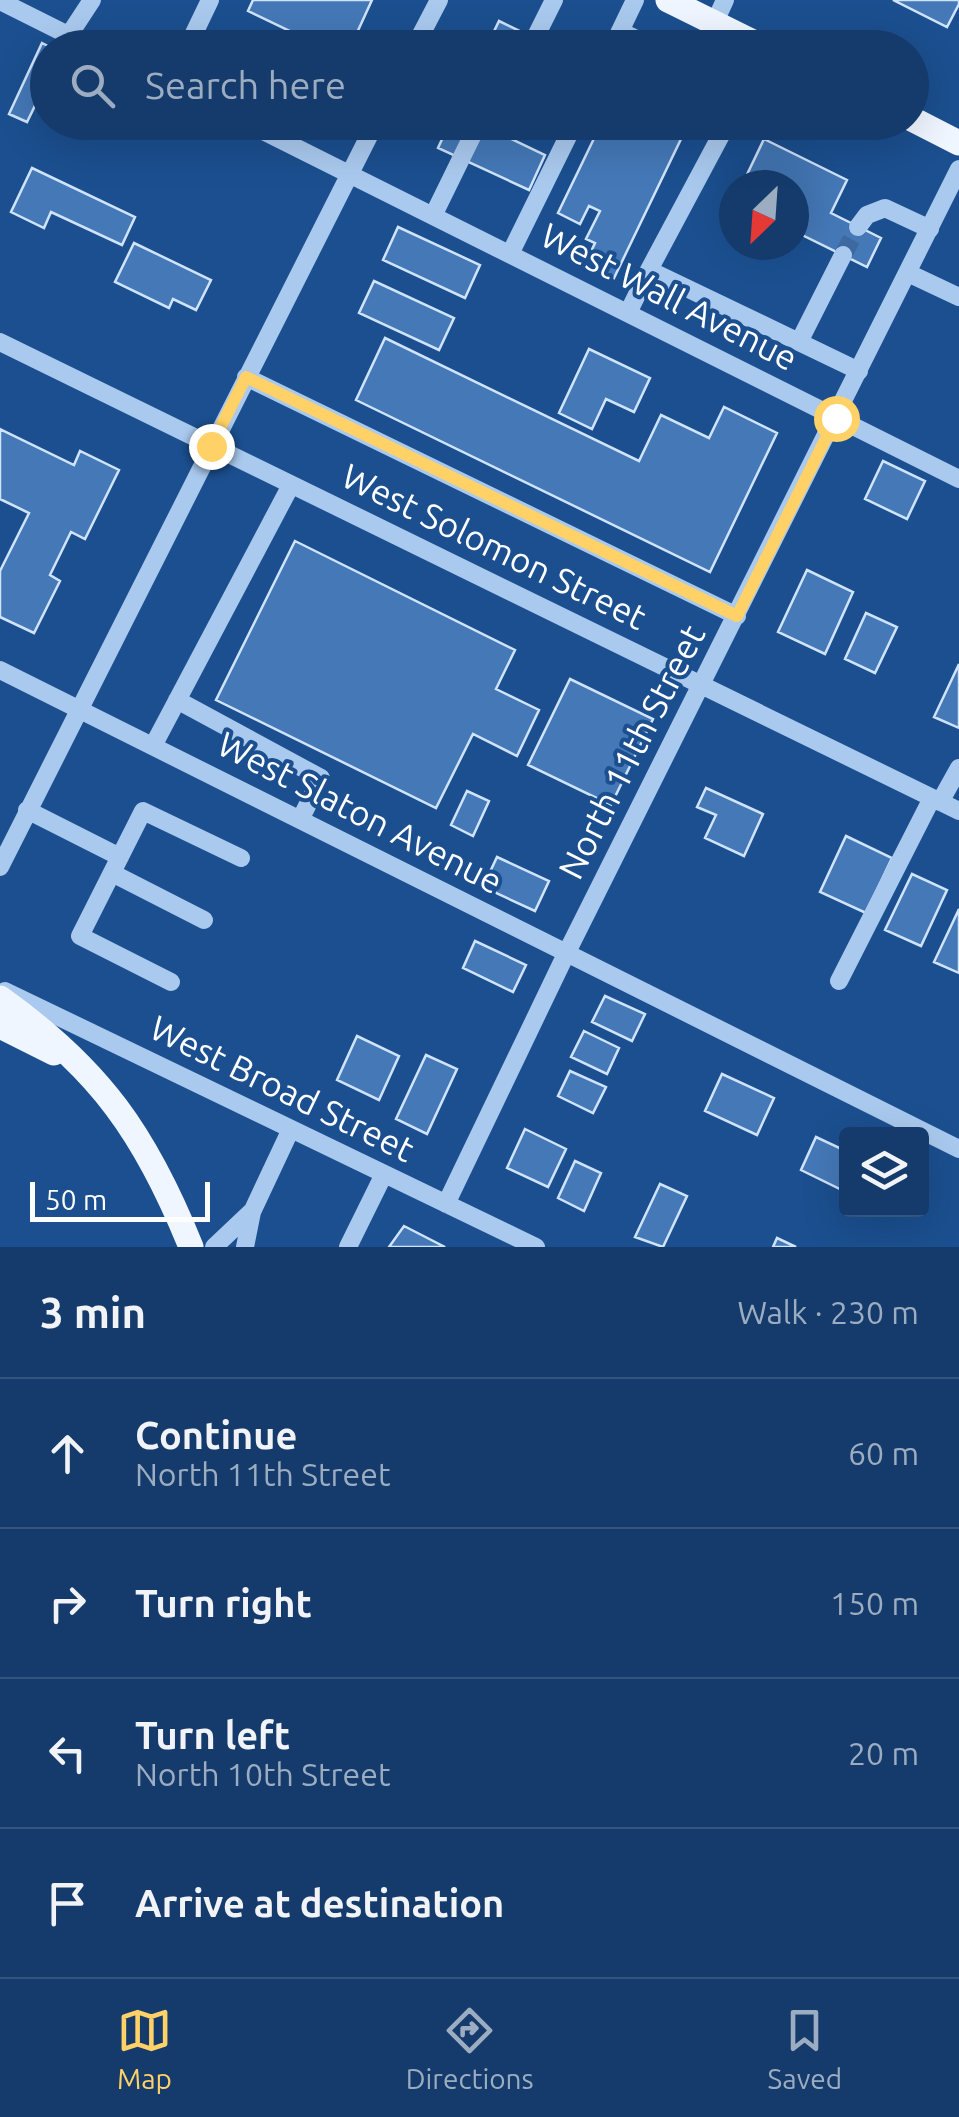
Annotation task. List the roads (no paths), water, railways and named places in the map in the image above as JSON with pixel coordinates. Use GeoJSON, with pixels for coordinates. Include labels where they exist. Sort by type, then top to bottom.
{"type":"FeatureCollection","features":[{"type":"Feature","properties":{"kind":"main road"},"geometry":{"type":"LineString","coordinates":[[668,0],[719,11],[743,30]]}},
{"type":"Feature","properties":{"kind":"main road"},"geometry":{"type":"LineString","coordinates":[[929,128],[959,143]]}},
{"type":"Feature","properties":{"kind":"main road"},"geometry":{"type":"LineString","coordinates":[[0,998],[82,1067],[112,1099],[148,1152],[191,1247]]}},
{"type":"Feature","properties":{"kind":"main road"},"geometry":{"type":"LineString","coordinates":[[0,1026],[82,1067]]}},
{"type":"Feature","properties":{"kind":"street"},"geometry":{"type":"LineString","coordinates":[[71,30],[92,0]]}},
{"type":"Feature","properties":{"kind":"street"},"geometry":{"type":"LineString","coordinates":[[196,30],[210,0]]}},
{"type":"Feature","properties":{"kind":"street"},"geometry":{"type":"LineString","coordinates":[[423,30],[438,0]]}},
{"type":"Feature","properties":{"kind":"street"},"geometry":{"type":"LineString","coordinates":[[539,30],[554,0]]}},
{"type":"Feature","properties":{"kind":"street"},"geometry":{"type":"LineString","coordinates":[[620,30],[635,0]]}},
{"type":"Feature","properties":{"kind":"street"},"geometry":{"type":"LineString","coordinates":[[0,1],[58,30]]}},
{"type":"Feature","properties":{"kind":"street","name":"West Wall Avenue"},"geometry":{"type":"LineString","coordinates":[[281,140],[959,479]]}},
{"type":"Feature","properties":{"kind":"street"},"geometry":{"type":"LineString","coordinates":[[0,866],[365,140]]}},
{"type":"Feature","properties":{"kind":"street"},"geometry":{"type":"LineString","coordinates":[[434,216],[470,140]]}},
{"type":"Feature","properties":{"kind":"street"},"geometry":{"type":"LineString","coordinates":[[510,254],[566,140]]}},
{"type":"Feature","properties":{"kind":"street"},"geometry":{"type":"LineString","coordinates":[[628,313],[718,140]]}},
{"type":"Feature","properties":{"kind":"street","name":"North 11th Street"},"geometry":{"type":"LineString","coordinates":[[446,1204],[566,954],[959,170]]}},
{"type":"Feature","properties":{"kind":"street"},"geometry":{"type":"LineString","coordinates":[[858,227],[868,215],[885,208],[930,229]]}},
{"type":"Feature","properties":{"kind":"street"},"geometry":{"type":"LineString","coordinates":[[799,342],[842,255]]}},
{"type":"Feature","properties":{"kind":"street"},"geometry":{"type":"LineString","coordinates":[[649,270],[860,371]]}},
{"type":"Feature","properties":{"kind":"street"},"geometry":{"type":"LineString","coordinates":[[908,273],[959,297]]}},
{"type":"Feature","properties":{"kind":"street","name":"West Solomon Street"},"geometry":{"type":"LineString","coordinates":[[0,342],[959,811]]}},
{"type":"Feature","properties":{"kind":"street"},"geometry":{"type":"LineString","coordinates":[[246,377],[737,616]]}},
{"type":"Feature","properties":{"kind":"street"},"geometry":{"type":"LineString","coordinates":[[154,746],[290,484]]}},
{"type":"Feature","properties":{"kind":"street","name":"West Slaton Avenue"},"geometry":{"type":"LineString","coordinates":[[0,670],[959,1149]]}},
{"type":"Feature","properties":{"kind":"street"},"geometry":{"type":"LineString","coordinates":[[177,700],[322,778],[300,820]]}},
{"type":"Feature","properties":{"kind":"street"},"geometry":{"type":"LineString","coordinates":[[839,981],[936,800],[959,768]]}},
{"type":"Feature","properties":{"kind":"street"},"geometry":{"type":"LineString","coordinates":[[27,810],[204,920]]}},
{"type":"Feature","properties":{"kind":"street"},"geometry":{"type":"LineString","coordinates":[[171,982],[80,936],[143,811],[240,858]]}},
{"type":"Feature","properties":{"kind":"street","name":"West Broad Street"},"geometry":{"type":"LineString","coordinates":[[0,988],[536,1247]]}},
{"type":"Feature","properties":{"kind":"street"},"geometry":{"type":"LineString","coordinates":[[245,1247],[252,1212],[290,1131]]}},
{"type":"Feature","properties":{"kind":"street"},"geometry":{"type":"LineString","coordinates":[[348,1247],[384,1174]]}},
{"type":"Feature","properties":{"kind":"street"},"geometry":{"type":"LineString","coordinates":[[214,1247],[252,1212]]}},
{"type":"Feature","properties":{"kind":"tunnel"},"geometry":{"type":"LineString","coordinates":[[843,255],[858,227]]}}]}
